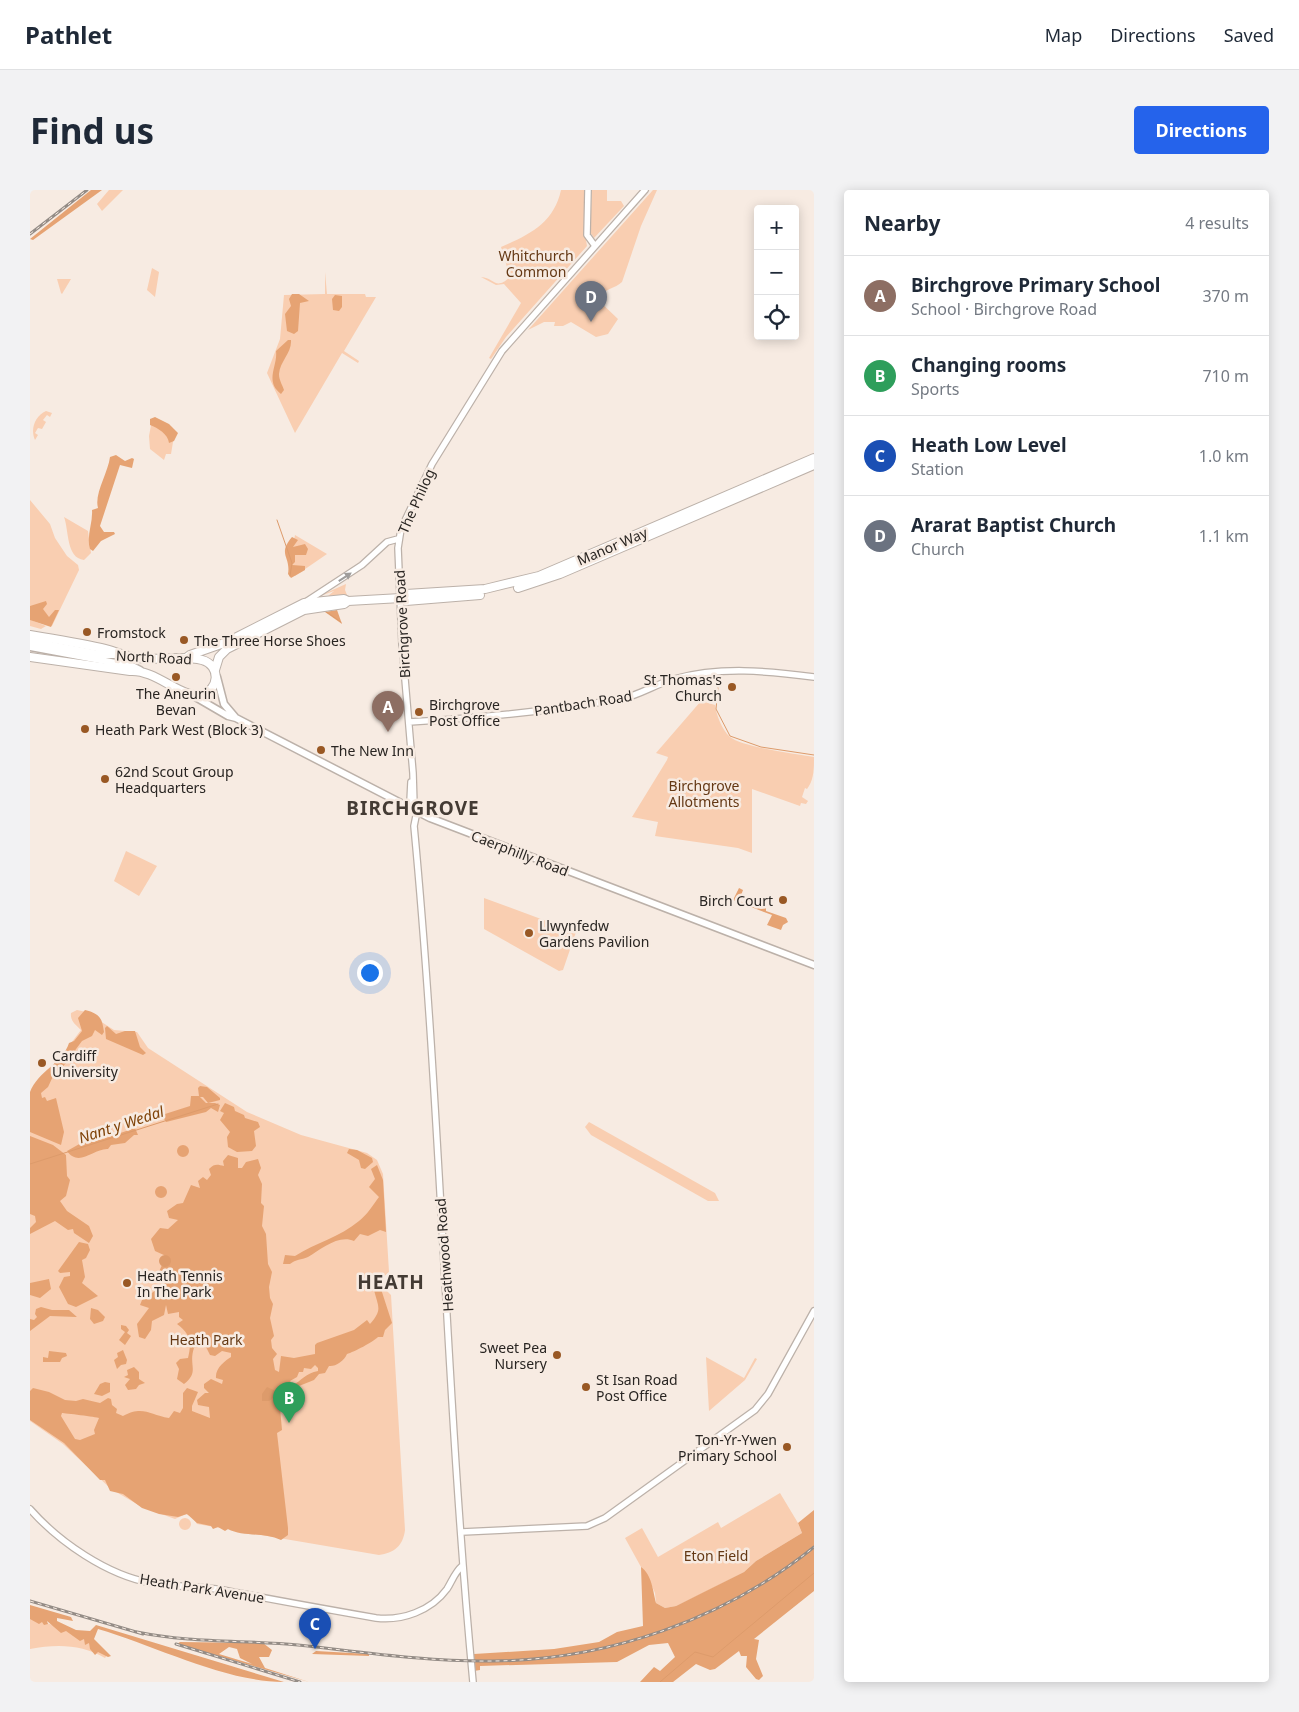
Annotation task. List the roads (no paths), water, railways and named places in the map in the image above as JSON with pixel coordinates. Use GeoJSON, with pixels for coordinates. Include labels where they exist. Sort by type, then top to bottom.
{"type":"FeatureCollection","features":[{"type":"Feature","properties":{"kind":"highway","name":"Manor Way"},"geometry":{"type":"LineString","coordinates":[[400,598],[406,594],[503,586],[539,576],[814,458]]}},
{"type":"Feature","properties":{"kind":"highway","name":"Manor Way"},"geometry":{"type":"LineString","coordinates":[[304,607],[344,598],[348,601],[400,598],[406,601],[498,592],[529,585],[724,505],[814,464]]}},
{"type":"Feature","properties":{"kind":"highway"},"geometry":{"type":"LineString","coordinates":[[186,658],[190,654],[227,642],[304,607]]}},
{"type":"Feature","properties":{"kind":"highway"},"geometry":{"type":"LineString","coordinates":[[192,695],[208,692],[214,684],[219,657],[227,649],[304,607]]}},
{"type":"Feature","properties":{"kind":"highway"},"geometry":{"type":"LineString","coordinates":[[30,635],[104,649],[120,655]]}},
{"type":"Feature","properties":{"kind":"highway"},"geometry":{"type":"LineString","coordinates":[[30,655],[130,671],[140,670]]}},
{"type":"Feature","properties":{"kind":"highway","name":"North Road"},"geometry":{"type":"LineString","coordinates":[[120,655],[156,659],[186,658],[204,661],[216,673]]}},
{"type":"Feature","properties":{"kind":"highway","name":"North Road"},"geometry":{"type":"LineString","coordinates":[[140,670],[192,695]]}},
{"type":"Feature","properties":{"kind":"main road","name":"North Road"},"geometry":{"type":"LineString","coordinates":[[30,641],[132,666],[140,670]]}},
{"type":"Feature","properties":{"kind":"main road","name":"North Road"},"geometry":{"type":"LineString","coordinates":[[30,647],[97,657],[120,655]]}},
{"type":"Feature","properties":{"kind":"main road","name":"Caerphilly Road"},"geometry":{"type":"LineString","coordinates":[[216,673],[224,704],[236,718]]}},
{"type":"Feature","properties":{"kind":"main road","name":"Caerphilly Road"},"geometry":{"type":"LineString","coordinates":[[192,695],[224,714],[236,718],[415,811],[477,837],[814,965]]}},
{"type":"Feature","properties":{"kind":"street"},"geometry":{"type":"LineString","coordinates":[[588,190],[587,235],[595,246]]}},
{"type":"Feature","properties":{"kind":"street","name":"The Philog"},"geometry":{"type":"LineString","coordinates":[[304,607],[354,571],[387,542],[398,539],[401,527],[428,471],[493,364],[509,342],[645,190]]}},
{"type":"Feature","properties":{"kind":"street","name":"Birchgrove Road"},"geometry":{"type":"LineString","coordinates":[[398,539],[402,644],[415,811]]}},
{"type":"Feature","properties":{"kind":"street","name":"Pantbach Road"},"geometry":{"type":"LineString","coordinates":[[409,722],[536,711],[622,698],[675,679],[718,671],[749,670],[814,677]]}},
{"type":"Feature","properties":{"kind":"street","name":"Heathwood Road"},"geometry":{"type":"LineString","coordinates":[[415,811],[418,822],[417,840],[462,1532],[462,1566],[474,1682]]}},
{"type":"Feature","properties":{"kind":"street"},"geometry":{"type":"LineString","coordinates":[[462,1532],[587,1526],[605,1518],[755,1410],[768,1394],[814,1311]]}},
{"type":"Feature","properties":{"kind":"street","name":"Heath Park Avenue"},"geometry":{"type":"LineString","coordinates":[[30,1509],[52,1531],[82,1554],[99,1564],[144,1582],[204,1587],[380,1618],[403,1617],[429,1606],[444,1592],[462,1566]]}},
{"type":"Feature","properties":{"kind":"waterway"},"geometry":{"type":"LineString","coordinates":[[277,520],[292,563],[290,576]]}},
{"type":"Feature","properties":{"kind":"waterway"},"geometry":{"type":"LineString","coordinates":[[325,611],[341,622]]}},
{"type":"Feature","properties":{"kind":"waterway"},"geometry":{"type":"LineString","coordinates":[[719,676],[716,709],[730,736],[761,747],[814,755]]}},
{"type":"Feature","properties":{"kind":"waterway","name":"Nant y Wedal"},"geometry":{"type":"LineString","coordinates":[[30,1164],[218,1104]]}},
{"type":"Feature","properties":{"kind":"waterway"},"geometry":{"type":"LineString","coordinates":[[660,1682],[695,1652],[713,1657],[814,1573]]}},
{"type":"Feature","properties":{"kind":"railway"},"geometry":{"type":"LineString","coordinates":[[30,234],[87,190]]}},
{"type":"Feature","properties":{"kind":"railway"},"geometry":{"type":"LineString","coordinates":[[137,1632],[197,1640],[278,1643],[444,1660],[493,1661],[536,1659],[579,1653],[663,1631],[704,1614],[742,1595],[779,1573],[814,1547]]}},
{"type":"Feature","properties":{"kind":"railway"},"geometry":{"type":"LineString","coordinates":[[30,1601],[143,1634]]}},
{"type":"Feature","properties":{"kind":"railway"},"geometry":{"type":"LineString","coordinates":[[176,1644],[300,1682]]}},
{"type":"Feature","properties":{"kind":"place","name":"Ararat Baptist Church"},"geometry":{"type":"Point","coordinates":[591,322]}},
{"type":"Feature","properties":{"kind":"place","name":"Fromstock"},"geometry":{"type":"Point","coordinates":[87,632]}},
{"type":"Feature","properties":{"kind":"place","name":"The Three Horse Shoes"},"geometry":{"type":"Point","coordinates":[184,640]}},
{"type":"Feature","properties":{"kind":"place","name":"The Aneurin Bevan"},"geometry":{"type":"Point","coordinates":[176,677]}},
{"type":"Feature","properties":{"kind":"place","name":"St Thomas's Church"},"geometry":{"type":"Point","coordinates":[732,687]}},
{"type":"Feature","properties":{"kind":"place","name":"Birchgrove Post Office"},"geometry":{"type":"Point","coordinates":[419,712]}},
{"type":"Feature","properties":{"kind":"place","name":"Heath Park West (Block 3)"},"geometry":{"type":"Point","coordinates":[85,729]}},
{"type":"Feature","properties":{"kind":"place","name":"Birchgrove Primary School"},"geometry":{"type":"Point","coordinates":[388,732]}},
{"type":"Feature","properties":{"kind":"place","name":"The New Inn"},"geometry":{"type":"Point","coordinates":[321,750]}},
{"type":"Feature","properties":{"kind":"place","name":"62nd Scout Group Headquarters"},"geometry":{"type":"Point","coordinates":[105,779]}},
{"type":"Feature","properties":{"kind":"place","name":"Birch Court"},"geometry":{"type":"Point","coordinates":[783,900]}},
{"type":"Feature","properties":{"kind":"place","name":"Llwynfedw Gardens Pavilion"},"geometry":{"type":"Point","coordinates":[529,933]}},
{"type":"Feature","properties":{"kind":"place","name":"Cardiff University"},"geometry":{"type":"Point","coordinates":[42,1063]}},
{"type":"Feature","properties":{"kind":"place","name":"Heath Tennis In The Park"},"geometry":{"type":"Point","coordinates":[127,1283]}},
{"type":"Feature","properties":{"kind":"place","name":"Sweet Pea Nursery"},"geometry":{"type":"Point","coordinates":[557,1355]}},
{"type":"Feature","properties":{"kind":"place","name":"St Isan Road Post Office"},"geometry":{"type":"Point","coordinates":[586,1387]}},
{"type":"Feature","properties":{"kind":"place","name":"Changing rooms"},"geometry":{"type":"Point","coordinates":[289,1423]}},
{"type":"Feature","properties":{"kind":"place","name":"Ton-Yr-Ywen Primary School"},"geometry":{"type":"Point","coordinates":[787,1447]}},
{"type":"Feature","properties":{"kind":"place","name":"Heath Low Level"},"geometry":{"type":"Point","coordinates":[315,1649]}},
{"type":"Feature","properties":{"kind":"district","name":"BIRCHGROVE"},"geometry":{"type":"Point","coordinates":[413,808]}},
{"type":"Feature","properties":{"kind":"district","name":"HEATH"},"geometry":{"type":"Point","coordinates":[391,1282]}},
{"type":"Feature","properties":{"kind":"park label","name":"Whitchurch Common"},"geometry":{"type":"Point","coordinates":[536,264]}},
{"type":"Feature","properties":{"kind":"park label","name":"Birchgrove Allotments"},"geometry":{"type":"Point","coordinates":[704,794]}},
{"type":"Feature","properties":{"kind":"park label","name":"Heath Park"},"geometry":{"type":"Point","coordinates":[206,1339]}},
{"type":"Feature","properties":{"kind":"park label","name":"Eton Field"},"geometry":{"type":"Point","coordinates":[716,1555]}}]}
